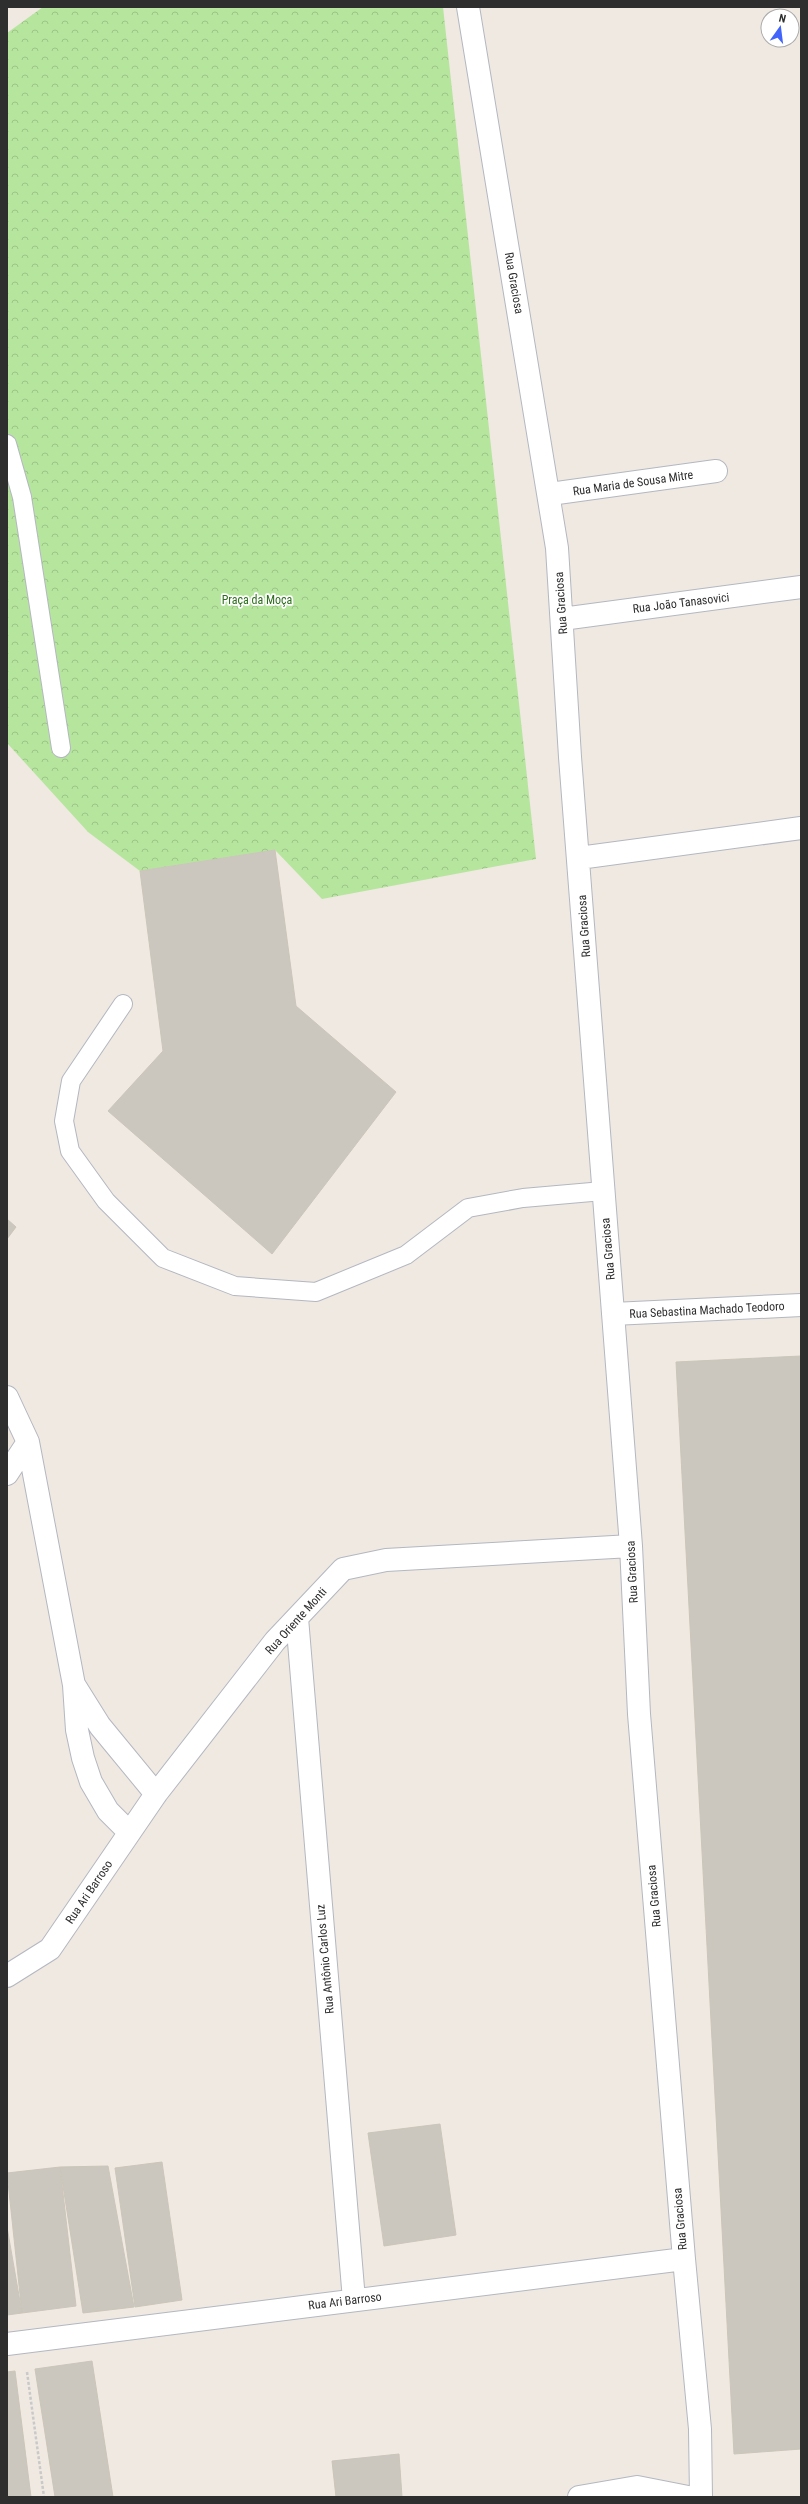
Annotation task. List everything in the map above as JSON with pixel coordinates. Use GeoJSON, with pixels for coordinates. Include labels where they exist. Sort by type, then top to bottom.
{"type":"FeatureCollection","features":[{"type":"Feature","properties":{"kind":"street","name":"Rua Graciosa"},"geometry":{"type":"LineString","coordinates":[[468,7],[550,494],[557,548],[630,1546],[640,1714],[684,2259],[700,2430],[702,2497]]}},
{"type":"Feature","properties":{"kind":"street","name":"Rua Maria de Sousa Mitre"},"geometry":{"type":"LineString","coordinates":[[550,494],[716,472]]}},
{"type":"Feature","properties":{"kind":"street","name":"Rua João Tanasovici"},"geometry":{"type":"LineString","coordinates":[[562,619],[801,587]]}},
{"type":"Feature","properties":{"kind":"street"},"geometry":{"type":"LineString","coordinates":[[579,858],[801,828]]}},
{"type":"Feature","properties":{"kind":"street","name":"Rua Sebastina Machado Teodoro"},"geometry":{"type":"LineString","coordinates":[[613,1314],[801,1305]]}},
{"type":"Feature","properties":{"kind":"street"},"geometry":{"type":"LineString","coordinates":[[7,1397],[28,1442],[74,1685],[77,1730],[85,1764],[91,1782],[108,1811],[129,1832]]}},
{"type":"Feature","properties":{"kind":"street"},"geometry":{"type":"LineString","coordinates":[[7,1474],[28,1442]]}},
{"type":"Feature","properties":{"kind":"street","name":"Rua Oriente Monti"},"geometry":{"type":"LineString","coordinates":[[156,1794],[275,1641],[342,1569],[386,1560],[630,1546]]}},
{"type":"Feature","properties":{"kind":"street","name":"Rua Antônio Carlos Luz"},"geometry":{"type":"LineString","coordinates":[[296,1618],[354,2300]]}},
{"type":"Feature","properties":{"kind":"street"},"geometry":{"type":"LineString","coordinates":[[74,1685],[100,1726],[156,1794]]}},
{"type":"Feature","properties":{"kind":"street","name":"Rua Ari Barroso"},"geometry":{"type":"LineString","coordinates":[[7,1976],[50,1949],[156,1794]]}},
{"type":"Feature","properties":{"kind":"street","name":"Rua Ari Barroso"},"geometry":{"type":"LineString","coordinates":[[15,2343],[684,2259]]}},
{"type":"Feature","properties":{"kind":"street"},"geometry":{"type":"LineString","coordinates":[[579,2497],[637,2487],[688,2497]]}},
{"type":"Feature","properties":{"kind":"lane"},"geometry":{"type":"LineString","coordinates":[[7,444],[22,497],[61,748]]}},
{"type":"Feature","properties":{"kind":"lane"},"geometry":{"type":"LineString","coordinates":[[123,1004],[71,1081],[64,1121],[70,1151],[106,1201],[163,1258],[235,1286],[316,1292],[406,1255],[468,1208],[523,1198],[603,1190]]}},
{"type":"Feature","properties":{"kind":"path"},"geometry":{"type":"LineString","coordinates":[[15,2343],[44,2497]]}},
{"type":"Feature","properties":{"kind":"green space","name":"Praça da Moça"},"geometry":{"type":"Polygon","coordinates":[[[43,7],[443,7],[536,859],[322,899],[275,850],[140,871],[88,832],[7,743],[7,33],[43,7]]]}},
{"type":"Feature","properties":{"kind":"building"},"geometry":{"type":"Polygon","coordinates":[[[275,850],[296,1006],[396,1092],[272,1254],[108,1111],[163,1051],[140,871],[275,850]]]}},
{"type":"Feature","properties":{"kind":"building"},"geometry":{"type":"Polygon","coordinates":[[[7,1219],[16,1227],[7,1239],[7,1219]]]}},
{"type":"Feature","properties":{"kind":"building"},"geometry":{"type":"Polygon","coordinates":[[[801,1356],[801,2449],[734,2454],[676,1362],[801,1356]]]}},
{"type":"Feature","properties":{"kind":"building"},"geometry":{"type":"Polygon","coordinates":[[[440,2124],[456,2235],[384,2246],[368,2133],[440,2124]]]}},
{"type":"Feature","properties":{"kind":"building"},"geometry":{"type":"Polygon","coordinates":[[[162,2162],[182,2300],[135,2307],[115,2168],[162,2162]]]}},
{"type":"Feature","properties":{"kind":"building"},"geometry":{"type":"Polygon","coordinates":[[[108,2166],[134,2307],[83,2313],[60,2167],[108,2166]]]}},
{"type":"Feature","properties":{"kind":"building"},"geometry":{"type":"Polygon","coordinates":[[[60,2167],[76,2306],[22,2313],[7,2173],[60,2167]]]}},
{"type":"Feature","properties":{"kind":"building"},"geometry":{"type":"Polygon","coordinates":[[[7,2227],[22,2313],[7,2315],[7,2227]]]}},
{"type":"Feature","properties":{"kind":"building"},"geometry":{"type":"Polygon","coordinates":[[[92,2361],[113,2497],[55,2497],[35,2369],[92,2361]]]}},
{"type":"Feature","properties":{"kind":"building"},"geometry":{"type":"Polygon","coordinates":[[[15,2371],[31,2497],[7,2497],[7,2372],[15,2371]]]}},
{"type":"Feature","properties":{"kind":"building"},"geometry":{"type":"Polygon","coordinates":[[[399,2454],[402,2497],[336,2497],[332,2461],[399,2454]]]}}]}
